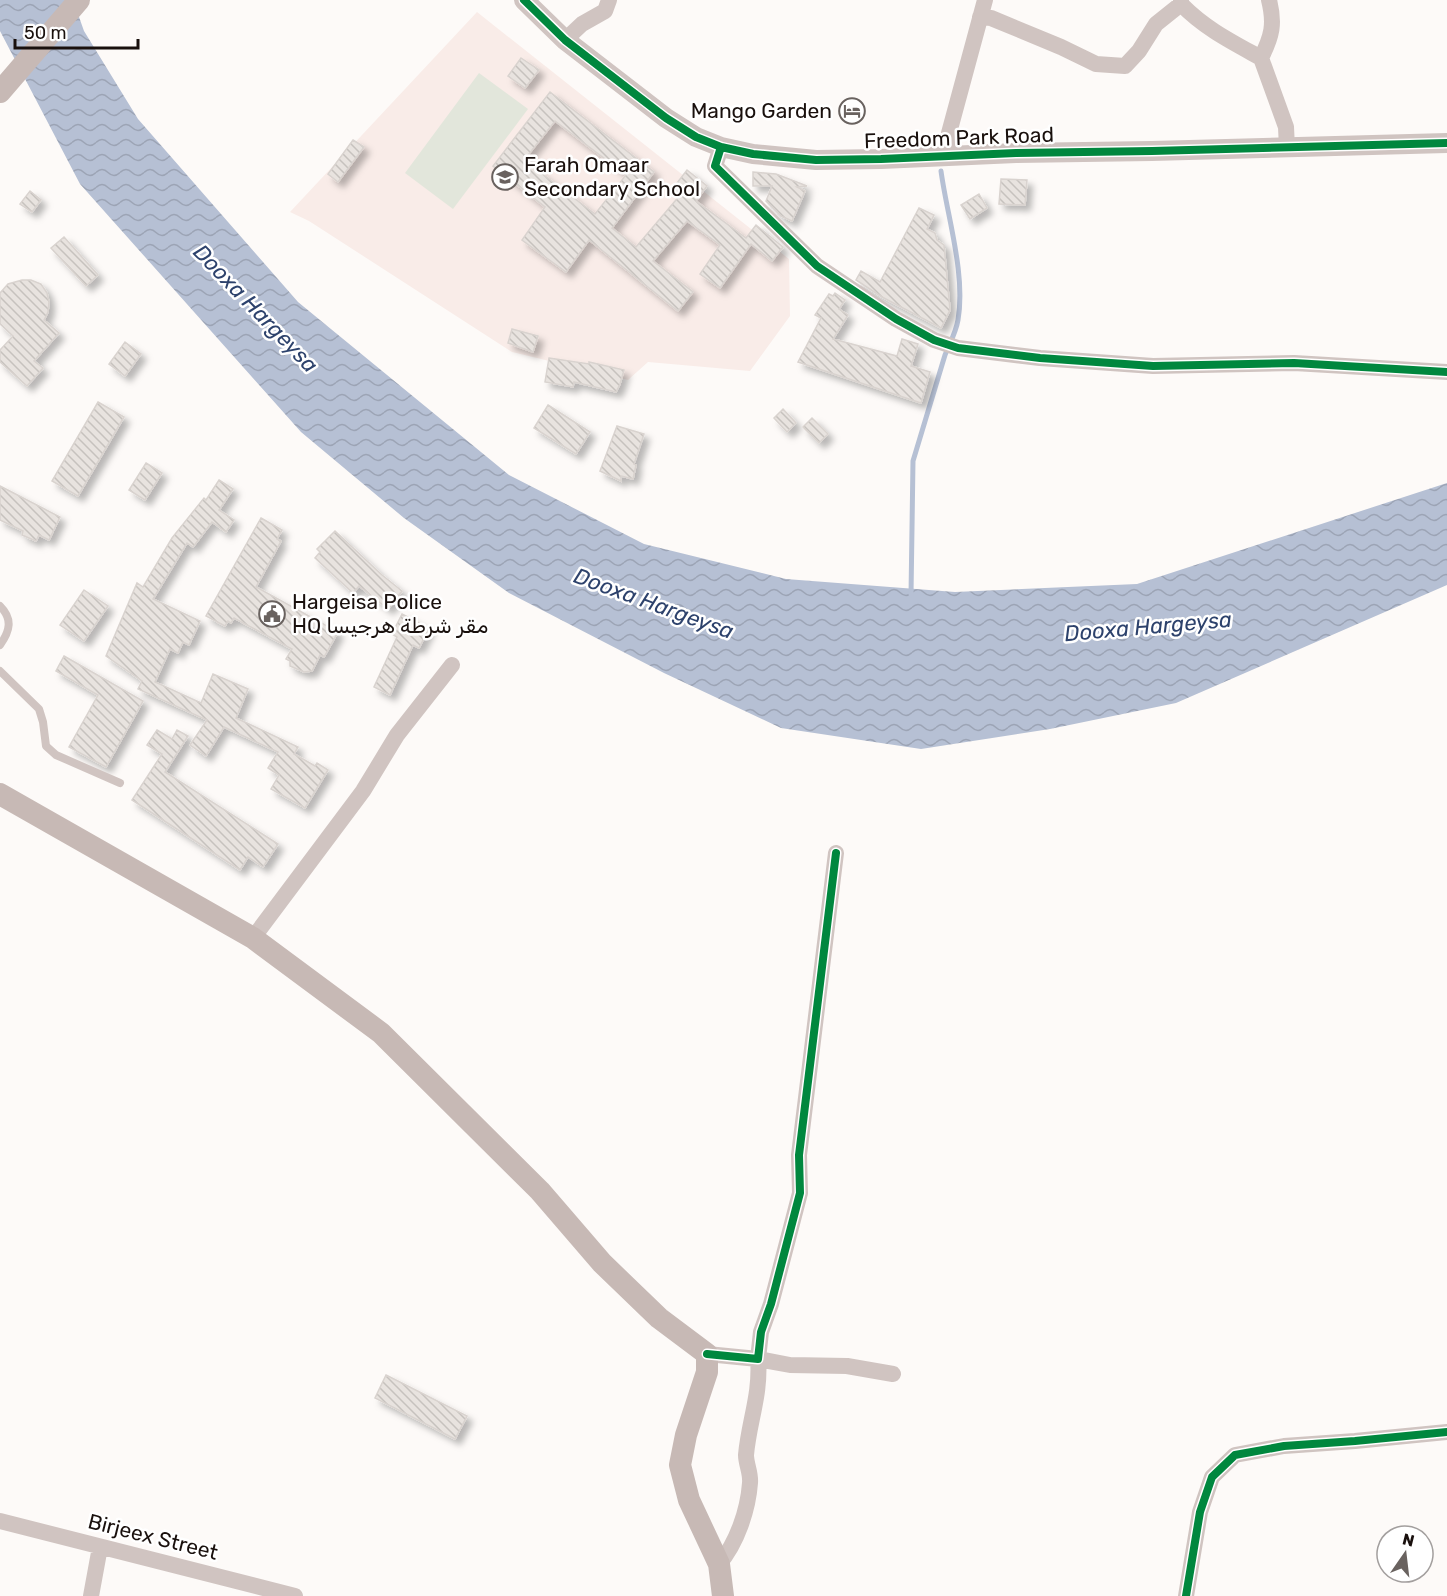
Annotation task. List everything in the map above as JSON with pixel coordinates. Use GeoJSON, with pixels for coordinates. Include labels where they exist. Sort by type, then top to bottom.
{"type":"FeatureCollection","features":[{"type":"Feature","properties":{"kind":"main road"},"geometry":{"type":"LineString","coordinates":[[0,92],[79,0]]}},
{"type":"Feature","properties":{"kind":"main road"},"geometry":{"type":"LineString","coordinates":[[0,794],[253,938],[381,1033],[540,1191],[602,1263],[658,1317],[706,1354],[707,1372],[686,1435],[680,1465],[688,1500],[719,1564],[723,1596]]}},
{"type":"Feature","properties":{"kind":"street","name":"Freedom Park Road"},"geometry":{"type":"LineString","coordinates":[[524,0],[566,40],[666,118],[696,137],[721,147],[753,154],[816,159],[1447,142]]}},
{"type":"Feature","properties":{"kind":"street"},"geometry":{"type":"LineString","coordinates":[[566,40],[582,24],[605,11],[609,0]]}},
{"type":"Feature","properties":{"kind":"street"},"geometry":{"type":"LineString","coordinates":[[948,156],[949,133],[985,0]]}},
{"type":"Feature","properties":{"kind":"street"},"geometry":{"type":"LineString","coordinates":[[1261,58],[1270,39],[1273,17],[1269,0]]}},
{"type":"Feature","properties":{"kind":"street"},"geometry":{"type":"LineString","coordinates":[[980,17],[991,18],[1051,42],[1096,64],[1125,66],[1139,51],[1156,24],[1181,2],[1192,16],[1213,32],[1261,58],[1287,127],[1287,148]]}},
{"type":"Feature","properties":{"kind":"street"},"geometry":{"type":"LineString","coordinates":[[721,147],[715,166],[817,266],[896,319],[934,340],[958,348],[1040,358],[1153,366],[1294,363],[1447,372]]}},
{"type":"Feature","properties":{"kind":"street"},"geometry":{"type":"LineString","coordinates":[[253,938],[363,791],[397,735],[452,665]]}},
{"type":"Feature","properties":{"kind":"street"},"geometry":{"type":"LineString","coordinates":[[719,1564],[731,1550],[737,1536],[750,1481],[746,1457],[758,1395],[761,1332],[771,1304],[800,1193],[799,1155],[836,853]]}},
{"type":"Feature","properties":{"kind":"street"},"geometry":{"type":"LineString","coordinates":[[706,1354],[790,1365],[847,1366],[893,1374]]}},
{"type":"Feature","properties":{"kind":"street"},"geometry":{"type":"LineString","coordinates":[[1186,1596],[1200,1512],[1212,1477],[1235,1455],[1284,1446],[1447,1432]]}},
{"type":"Feature","properties":{"kind":"street","name":"Birjeex Street"},"geometry":{"type":"LineString","coordinates":[[0,1521],[296,1596]]}},
{"type":"Feature","properties":{"kind":"street"},"geometry":{"type":"LineString","coordinates":[[91,1596],[100,1547]]}},
{"type":"Feature","properties":{"kind":"lane"},"geometry":{"type":"LineString","coordinates":[[0,606],[10,622],[0,645]]}},
{"type":"Feature","properties":{"kind":"lane"},"geometry":{"type":"LineString","coordinates":[[0,671],[39,709],[46,746],[56,755],[120,783]]}},
{"type":"Feature","properties":{"kind":"shaded area","name":"Farah Omaar Secondary School"},"geometry":{"type":"Polygon","coordinates":[[[477,12],[789,259],[790,316],[750,371],[648,362],[628,380],[512,352],[309,221],[290,212],[477,12]]]}},
{"type":"Feature","properties":{"kind":"shaded area"},"geometry":{"type":"Polygon","coordinates":[[[479,73],[528,109],[453,209],[405,173],[479,73]]]}},
{"type":"Feature","properties":{"kind":"water","name":"Dooxa Hargeysa"},"geometry":{"type":"Polygon","coordinates":[[[0,0],[73,0],[84,31],[138,119],[298,302],[509,475],[644,544],[786,579],[955,592],[1137,584],[1447,483],[1447,585],[1176,703],[1050,729],[921,749],[781,728],[664,673],[509,593],[404,518],[301,432],[80,184],[0,31],[0,0]]]}},
{"type":"Feature","properties":{"kind":"building"},"geometry":{"type":"Polygon","coordinates":[[[521,58],[539,70],[525,88],[508,76],[521,58]]]}},
{"type":"Feature","properties":{"kind":"building"},"geometry":{"type":"Polygon","coordinates":[[[550,92],[654,172],[612,228],[636,247],[681,194],[673,188],[687,170],[707,186],[696,201],[746,238],[756,225],[783,247],[772,261],[751,244],[720,288],[700,274],[720,245],[687,221],[653,261],[693,292],[678,311],[589,240],[566,272],[522,240],[545,207],[493,166],[550,92]],[[555,121],[524,160],[595,214],[626,175],[555,121]]]}},
{"type":"Feature","properties":{"kind":"building"},"geometry":{"type":"Polygon","coordinates":[[[353,140],[364,147],[338,182],[328,174],[353,140]]]}},
{"type":"Feature","properties":{"kind":"building"},"geometry":{"type":"Polygon","coordinates":[[[753,172],[776,174],[807,186],[797,187],[805,191],[792,221],[781,216],[766,201],[772,186],[753,186],[753,172]]]}},
{"type":"Feature","properties":{"kind":"building"},"geometry":{"type":"Polygon","coordinates":[[[1001,179],[1027,180],[1025,205],[999,204],[1001,179]]]}},
{"type":"Feature","properties":{"kind":"building"},"geometry":{"type":"Polygon","coordinates":[[[30,191],[41,200],[32,212],[20,204],[30,191]]]}},
{"type":"Feature","properties":{"kind":"building"},"geometry":{"type":"Polygon","coordinates":[[[979,194],[987,208],[970,219],[961,205],[979,194]]]}},
{"type":"Feature","properties":{"kind":"building"},"geometry":{"type":"Polygon","coordinates":[[[919,208],[934,215],[927,229],[935,233],[937,240],[944,245],[950,310],[941,328],[882,297],[856,280],[861,271],[880,282],[919,208]]]}},
{"type":"Feature","properties":{"kind":"building"},"geometry":{"type":"Polygon","coordinates":[[[64,237],[98,275],[86,286],[51,248],[64,237]]]}},
{"type":"Feature","properties":{"kind":"building"},"geometry":{"type":"Polygon","coordinates":[[[31,280],[41,284],[47,293],[49,302],[44,320],[59,333],[34,361],[43,368],[27,386],[0,362],[0,350],[13,336],[0,324],[0,293],[8,284],[31,280]]]}},
{"type":"Feature","properties":{"kind":"building"},"geometry":{"type":"Polygon","coordinates":[[[835,293],[845,300],[839,309],[848,315],[833,339],[897,356],[902,339],[918,344],[911,366],[930,372],[921,403],[798,362],[821,318],[815,315],[829,294],[833,296],[835,293]]]}},
{"type":"Feature","properties":{"kind":"building"},"geometry":{"type":"Polygon","coordinates":[[[512,329],[538,336],[533,352],[508,343],[512,329]]]}},
{"type":"Feature","properties":{"kind":"building"},"geometry":{"type":"Polygon","coordinates":[[[125,342],[141,354],[125,376],[109,364],[125,342]]]}},
{"type":"Feature","properties":{"kind":"building"},"geometry":{"type":"Polygon","coordinates":[[[549,358],[589,364],[589,362],[624,370],[616,392],[574,382],[573,387],[545,382],[549,358]]]}},
{"type":"Feature","properties":{"kind":"building"},"geometry":{"type":"Polygon","coordinates":[[[98,402],[124,417],[78,496],[52,481],[98,402]]]}},
{"type":"Feature","properties":{"kind":"building"},"geometry":{"type":"Polygon","coordinates":[[[548,405],[590,432],[576,454],[534,428],[548,405]]]}},
{"type":"Feature","properties":{"kind":"building"},"geometry":{"type":"Polygon","coordinates":[[[783,409],[796,423],[787,432],[774,418],[783,409]]]}},
{"type":"Feature","properties":{"kind":"building"},"geometry":{"type":"Polygon","coordinates":[[[812,418],[828,434],[819,443],[803,427],[812,418]]]}},
{"type":"Feature","properties":{"kind":"building"},"geometry":{"type":"Polygon","coordinates":[[[617,426],[644,434],[634,464],[636,465],[633,479],[621,476],[621,481],[600,471],[617,426]]]}},
{"type":"Feature","properties":{"kind":"building"},"geometry":{"type":"Polygon","coordinates":[[[146,463],[162,473],[145,500],[129,490],[146,463]]]}},
{"type":"Feature","properties":{"kind":"building"},"geometry":{"type":"Polygon","coordinates":[[[219,480],[233,489],[219,510],[234,520],[226,532],[212,522],[193,547],[187,543],[153,599],[200,621],[189,645],[183,642],[178,653],[170,649],[155,682],[201,703],[213,674],[248,689],[236,718],[298,747],[294,754],[315,766],[317,763],[328,770],[305,808],[271,789],[279,775],[268,768],[278,752],[224,727],[206,756],[190,745],[207,720],[138,689],[142,681],[106,656],[137,583],[143,587],[172,538],[204,498],[206,500],[219,480]]]}},
{"type":"Feature","properties":{"kind":"building"},"geometry":{"type":"Polygon","coordinates":[[[0,486],[60,517],[49,540],[39,535],[36,541],[22,535],[23,531],[0,520],[0,486]]]}},
{"type":"Feature","properties":{"kind":"building"},"geometry":{"type":"Polygon","coordinates":[[[261,518],[282,530],[277,539],[281,541],[256,587],[338,632],[324,657],[320,655],[312,671],[304,672],[290,666],[290,661],[286,659],[292,649],[234,618],[225,626],[206,616],[261,518]]]}},
{"type":"Feature","properties":{"kind":"building"},"geometry":{"type":"Polygon","coordinates":[[[335,531],[402,591],[388,609],[359,586],[353,593],[315,558],[320,552],[317,549],[335,531]]]}},
{"type":"Feature","properties":{"kind":"building"},"geometry":{"type":"Polygon","coordinates":[[[84,590],[108,606],[84,641],[60,625],[84,590]]]}},
{"type":"Feature","properties":{"kind":"building"},"geometry":{"type":"Polygon","coordinates":[[[402,614],[429,628],[419,648],[413,645],[390,695],[374,687],[397,637],[392,634],[402,614]]]}},
{"type":"Feature","properties":{"kind":"building"},"geometry":{"type":"Polygon","coordinates":[[[64,656],[143,701],[106,767],[69,747],[98,695],[56,671],[64,656]]]}},
{"type":"Feature","properties":{"kind":"building"},"geometry":{"type":"Polygon","coordinates":[[[157,730],[172,739],[177,730],[188,736],[165,772],[278,844],[263,867],[248,857],[240,870],[132,800],[162,754],[147,745],[157,730]]]}},
{"type":"Feature","properties":{"kind":"building"},"geometry":{"type":"Polygon","coordinates":[[[386,1375],[467,1416],[455,1439],[375,1398],[386,1375]]]}},
{"type":"Feature","properties":{"kind":"waterway"},"geometry":{"type":"LineString","coordinates":[[911,595],[913,461],[945,355],[956,329],[960,302],[958,265],[941,171]]}},
{"type":"Feature","properties":{"kind":"cycle path"},"geometry":{"type":"LineString","coordinates":[[524,0],[565,40],[666,118],[696,137],[721,147],[753,154],[816,160],[881,159],[1016,153],[1447,143]]}},
{"type":"Feature","properties":{"kind":"cycle path"},"geometry":{"type":"LineString","coordinates":[[721,147],[715,166],[817,266],[896,319],[934,340],[958,348],[1040,358],[1153,366],[1294,363],[1447,372]]}},
{"type":"Feature","properties":{"kind":"cycle path"},"geometry":{"type":"LineString","coordinates":[[707,1354],[758,1359],[761,1332],[771,1304],[800,1193],[799,1155],[836,853]]}},
{"type":"Feature","properties":{"kind":"cycle path"},"geometry":{"type":"LineString","coordinates":[[1186,1596],[1200,1512],[1212,1477],[1235,1455],[1284,1446],[1447,1432]]}},
{"type":"Feature","properties":{"kind":"place","name":"Mango Garden"},"geometry":{"type":"Point","coordinates":[852,111]}},
{"type":"Feature","properties":{"kind":"place","name":"Farah Omaar Secondary School"},"geometry":{"type":"Point","coordinates":[505,177]}},
{"type":"Feature","properties":{"kind":"place","name":"Hargeisa Police HQ مقر شرطة هرجيسا"},"geometry":{"type":"Point","coordinates":[272,614]}}]}
